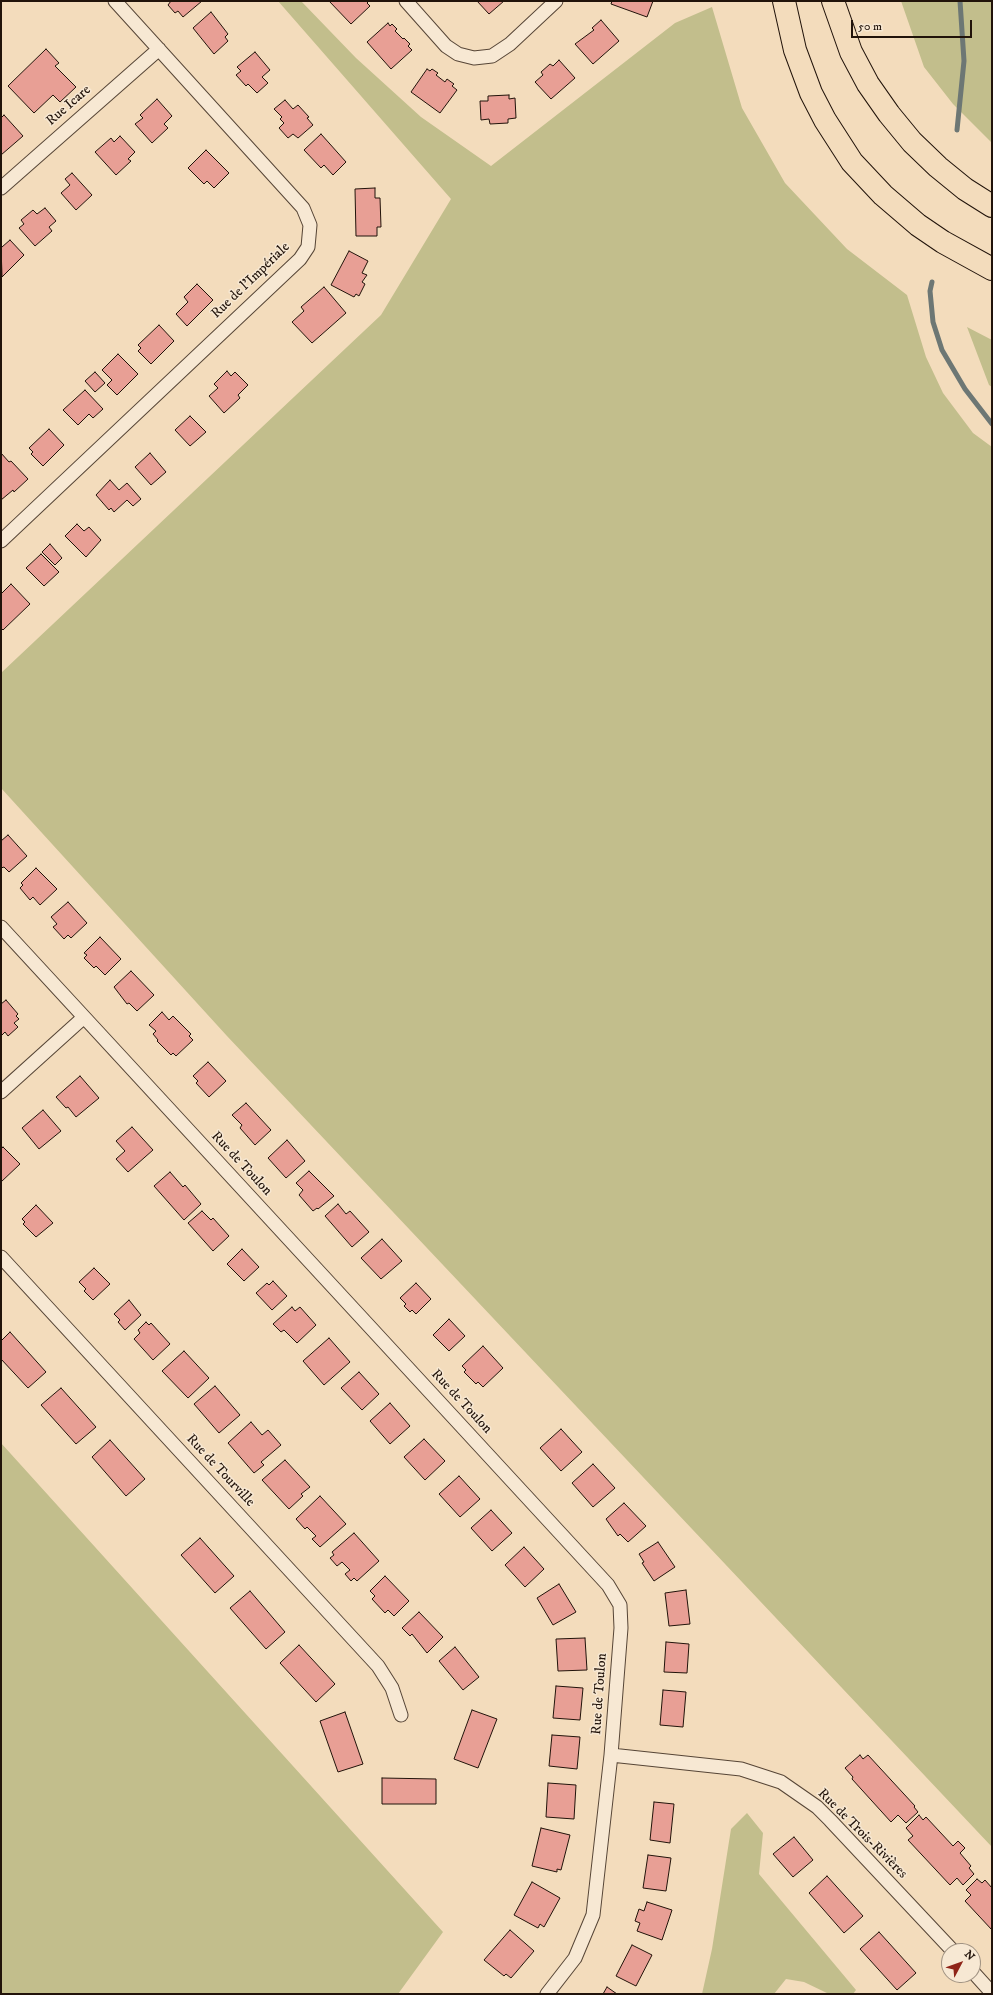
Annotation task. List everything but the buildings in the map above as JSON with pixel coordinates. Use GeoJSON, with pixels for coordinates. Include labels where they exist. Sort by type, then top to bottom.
{"type":"FeatureCollection","features":[{"type":"Feature","properties":{"kind":"highway"},"geometry":{"type":"LineString","coordinates":[[784,1],[795,50],[811,93],[825,120],[852,162],[883,195],[918,225],[950,246],[992,269]]}},
{"type":"Feature","properties":{"kind":"highway"},"geometry":{"type":"LineString","coordinates":[[833,1],[851,52],[868,84],[889,114],[912,142],[938,167],[965,189],[992,206]]}},
{"type":"Feature","properties":{"kind":"street","name":"Rue de l'Impériale"},"geometry":{"type":"LineString","coordinates":[[1,541],[300,259],[308,247],[310,224],[303,208],[115,1]]}},
{"type":"Feature","properties":{"kind":"street"},"geometry":{"type":"LineString","coordinates":[[406,1],[446,46],[458,54],[474,58],[492,56],[510,44],[556,1]]}},
{"type":"Feature","properties":{"kind":"street","name":"Rue Icare"},"geometry":{"type":"LineString","coordinates":[[1,188],[158,49]]}},
{"type":"Feature","properties":{"kind":"street","name":"Rue de Toulon"},"geometry":{"type":"LineString","coordinates":[[1,928],[608,1585],[620,1605],[621,1628],[611,1755],[593,1915],[575,1958],[547,1994]]}},
{"type":"Feature","properties":{"kind":"street"},"geometry":{"type":"LineString","coordinates":[[1,1092],[83,1018]]}},
{"type":"Feature","properties":{"kind":"street","name":"Rue de Tourville"},"geometry":{"type":"LineString","coordinates":[[1,1257],[378,1666],[392,1688],[401,1715]]}},
{"type":"Feature","properties":{"kind":"street","name":"Rue de Trois-Rivières"},"geometry":{"type":"LineString","coordinates":[[611,1755],[741,1769],[781,1782],[800,1794],[830,1820],[945,1943]]}},
{"type":"Feature","properties":{"kind":"street"},"geometry":{"type":"LineString","coordinates":[[981,1981],[992,1993]]}},
{"type":"Feature","properties":{"kind":"shaded area"},"geometry":{"type":"Polygon","coordinates":[[[278,1],[301,1],[356,58],[421,117],[491,166],[675,23],[712,7],[742,108],[785,183],[847,249],[907,295],[926,357],[943,393],[973,433],[992,447],[992,1847],[227,1036],[1,788],[1,673],[381,315],[451,199],[278,1]]]}},
{"type":"Feature","properties":{"kind":"shaded area"},"geometry":{"type":"Polygon","coordinates":[[[901,1],[992,1],[992,143],[953,104],[924,67],[901,1]]]}},
{"type":"Feature","properties":{"kind":"shaded area"},"geometry":{"type":"Polygon","coordinates":[[[967,327],[992,340],[992,387],[989,385],[967,327]]]}},
{"type":"Feature","properties":{"kind":"shaded area"},"geometry":{"type":"Polygon","coordinates":[[[1,1443],[443,1932],[398,1994],[1,1994],[1,1443]]]}},
{"type":"Feature","properties":{"kind":"shaded area"},"geometry":{"type":"Polygon","coordinates":[[[747,1813],[763,1833],[759,1874],[856,1990],[853,1994],[829,1994],[804,1982],[786,1979],[774,1994],[702,1994],[712,1949],[731,1829],[747,1813]]]}},
{"type":"Feature","properties":{"kind":"waterway"},"geometry":{"type":"LineString","coordinates":[[957,130],[964,61],[960,1]]}},
{"type":"Feature","properties":{"kind":"waterway"},"geometry":{"type":"LineString","coordinates":[[932,282],[930,291],[933,322],[942,350],[965,389],[992,424]]}}]}
